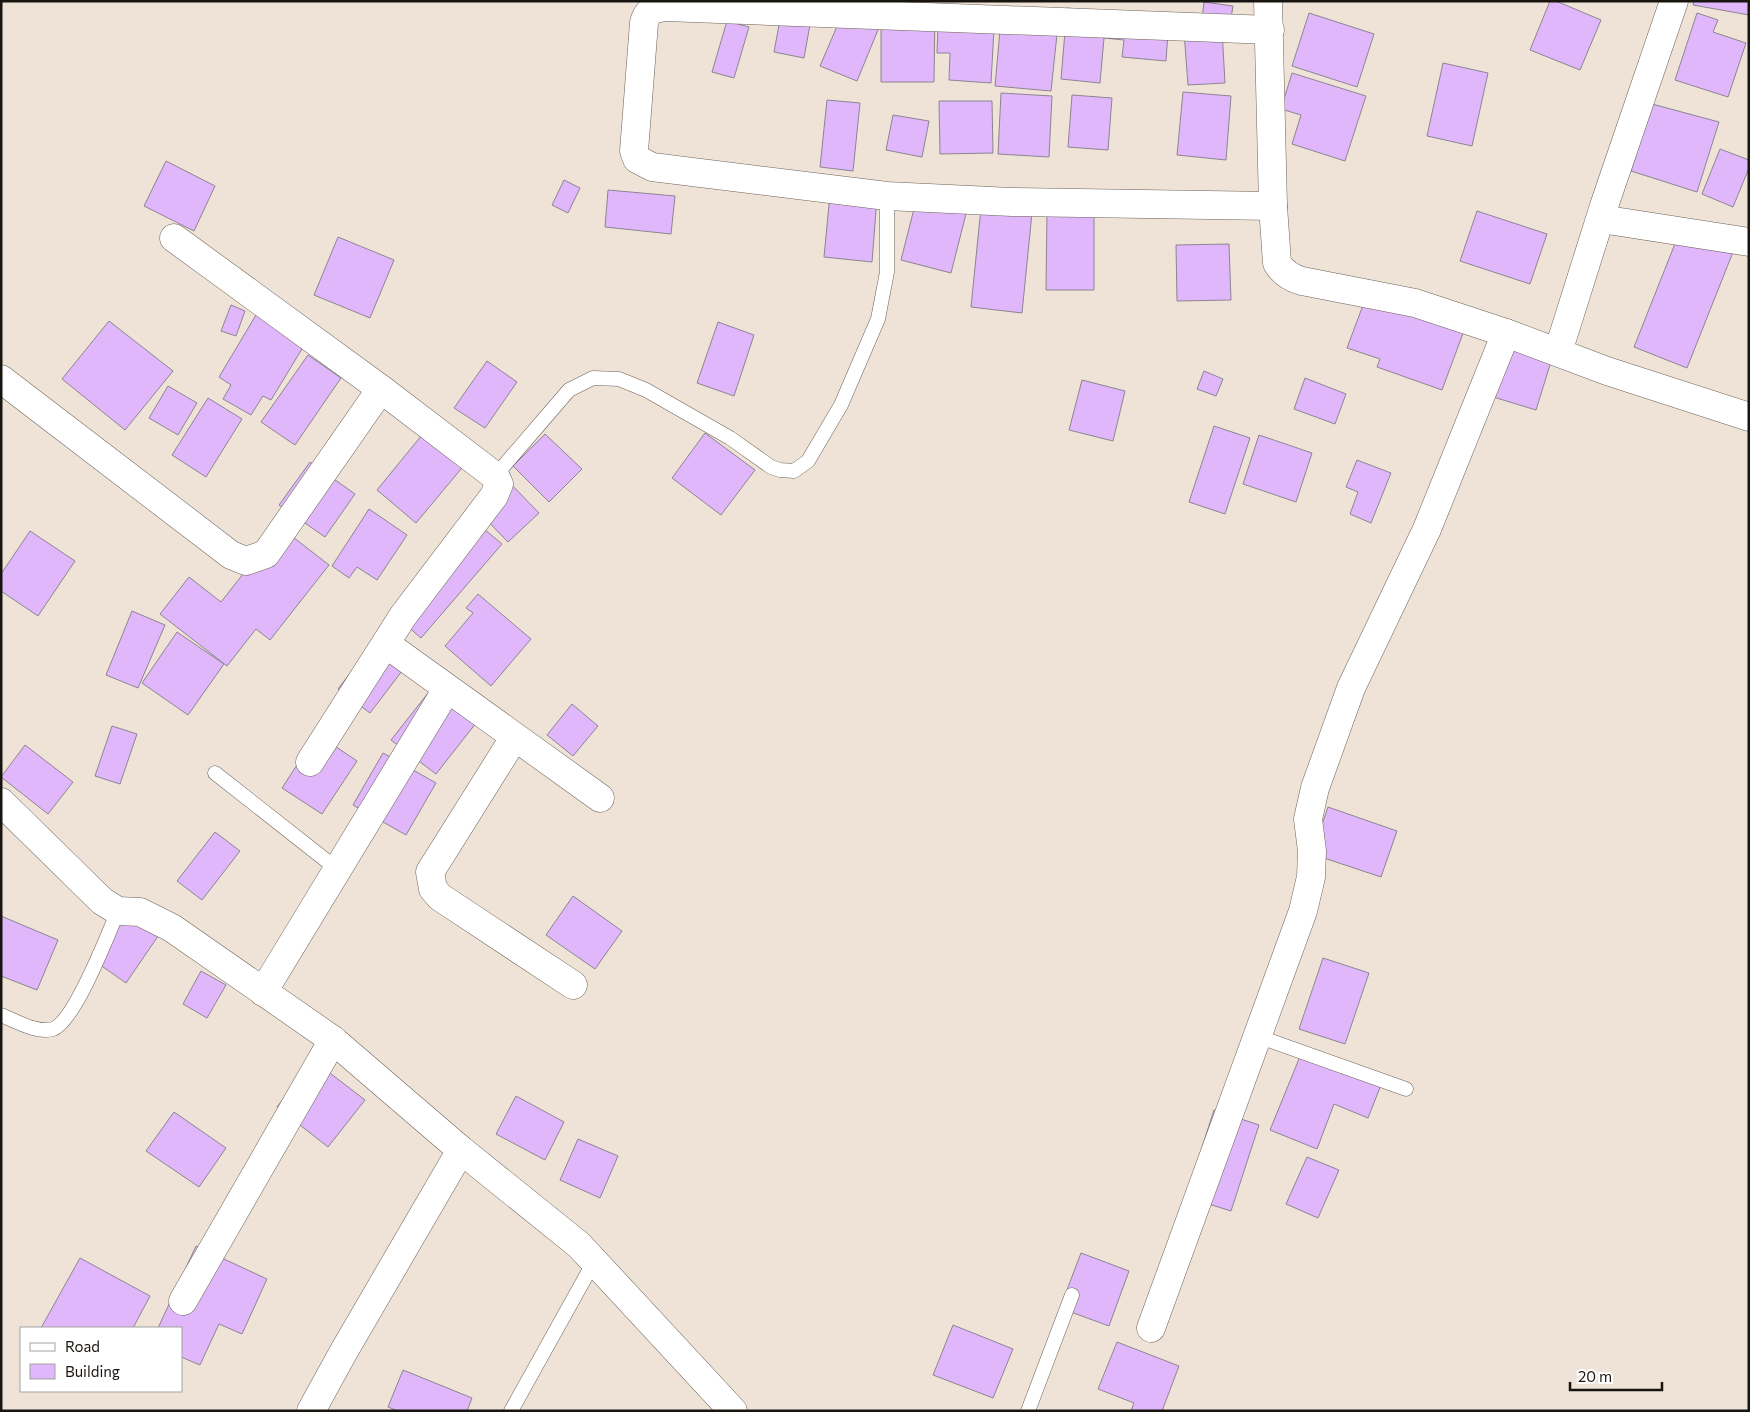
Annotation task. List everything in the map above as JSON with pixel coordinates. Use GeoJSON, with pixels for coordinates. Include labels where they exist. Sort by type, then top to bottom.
{"type":"FeatureCollection","features":[{"type":"Feature","properties":{"kind":"street"},"geometry":{"type":"LineString","coordinates":[[1268,1],[1273,206],[1277,263],[1287,275],[1302,281],[1415,303],[1749,417]]}},
{"type":"Feature","properties":{"kind":"street"},"geometry":{"type":"LineString","coordinates":[[1558,352],[1674,1]]}},
{"type":"Feature","properties":{"kind":"street"},"geometry":{"type":"LineString","coordinates":[[1270,30],[666,7],[651,9],[644,23],[634,150],[641,162],[652,167],[887,196],[1012,202],[1273,206]]}},
{"type":"Feature","properties":{"kind":"street"},"geometry":{"type":"LineString","coordinates":[[1601,219],[1749,242]]}},
{"type":"Feature","properties":{"kind":"street"},"geometry":{"type":"LineString","coordinates":[[174,238],[381,389],[495,476],[499,484],[494,496],[403,616],[310,762]]}},
{"type":"Feature","properties":{"kind":"street"},"geometry":{"type":"LineString","coordinates":[[1151,1328],[1303,912],[1311,877],[1312,851],[1308,819],[1315,788],[1351,688],[1427,529],[1506,333]]}},
{"type":"Feature","properties":{"kind":"street"},"geometry":{"type":"LineString","coordinates":[[1,379],[231,555],[246,561],[266,554],[381,389]]}},
{"type":"Feature","properties":{"kind":"street"},"geometry":{"type":"LineString","coordinates":[[386,644],[514,738],[600,798]]}},
{"type":"Feature","properties":{"kind":"street"},"geometry":{"type":"LineString","coordinates":[[263,992],[447,689]]}},
{"type":"Feature","properties":{"kind":"street"},"geometry":{"type":"LineString","coordinates":[[514,738],[430,872],[430,883],[440,897],[573,985]]}},
{"type":"Feature","properties":{"kind":"street"},"geometry":{"type":"LineString","coordinates":[[1,802],[102,901],[118,911],[140,912],[172,928],[333,1040],[461,1150],[579,1245],[595,1260],[733,1411]]}},
{"type":"Feature","properties":{"kind":"street"},"geometry":{"type":"LineString","coordinates":[[183,1300],[333,1040]]}},
{"type":"Feature","properties":{"kind":"street"},"geometry":{"type":"LineString","coordinates":[[311,1411],[461,1150]]}},
{"type":"Feature","properties":{"kind":"lane"},"geometry":{"type":"LineString","coordinates":[[495,476],[568,390],[593,378],[619,379],[646,390],[730,438],[771,467],[780,470],[794,470],[808,461],[841,405],[878,318],[887,272],[887,196]]}},
{"type":"Feature","properties":{"kind":"lane"},"geometry":{"type":"LineString","coordinates":[[214,773],[337,869]]}},
{"type":"Feature","properties":{"kind":"lane"},"geometry":{"type":"LineString","coordinates":[[1,1015],[36,1028],[52,1029],[64,1022],[76,1005],[118,911]]}},
{"type":"Feature","properties":{"kind":"lane"},"geometry":{"type":"LineString","coordinates":[[1257,1036],[1406,1089]]}},
{"type":"Feature","properties":{"kind":"lane"},"geometry":{"type":"LineString","coordinates":[[511,1411],[595,1260]]}},
{"type":"Feature","properties":{"kind":"lane"},"geometry":{"type":"LineString","coordinates":[[1028,1411],[1072,1295]]}},
{"type":"Feature","properties":{"kind":"building"},"geometry":{"type":"Polygon","coordinates":[[[1550,1],[1556,1],[1601,20],[1580,70],[1530,50],[1550,1]]]}},
{"type":"Feature","properties":{"kind":"building"},"geometry":{"type":"Polygon","coordinates":[[[1694,1],[1749,1],[1749,15],[1693,5],[1694,1]]]}},
{"type":"Feature","properties":{"kind":"building"},"geometry":{"type":"Polygon","coordinates":[[[1204,2],[1233,6],[1229,31],[1201,27],[1204,2]]]}},
{"type":"Feature","properties":{"kind":"building"},"geometry":{"type":"Polygon","coordinates":[[[1067,8],[1169,18],[1166,61],[1122,57],[1124,40],[1104,38],[1100,83],[1061,79],[1067,8]]]}},
{"type":"Feature","properties":{"kind":"building"},"geometry":{"type":"Polygon","coordinates":[[[844,10],[880,25],[857,81],[820,66],[844,10]]]}},
{"type":"Feature","properties":{"kind":"building"},"geometry":{"type":"Polygon","coordinates":[[[881,11],[935,12],[934,82],[881,82],[881,11]]]}},
{"type":"Feature","properties":{"kind":"building"},"geometry":{"type":"Polygon","coordinates":[[[1309,13],[1374,34],[1357,87],[1292,66],[1309,13]]]}},
{"type":"Feature","properties":{"kind":"building"},"geometry":{"type":"Polygon","coordinates":[[[1697,13],[1718,20],[1713,32],[1746,43],[1728,97],[1675,80],[1697,13]]]}},
{"type":"Feature","properties":{"kind":"building"},"geometry":{"type":"Polygon","coordinates":[[[781,14],[811,19],[804,58],[774,52],[781,14]]]}},
{"type":"Feature","properties":{"kind":"building"},"geometry":{"type":"Polygon","coordinates":[[[1001,19],[1058,25],[1051,91],[995,86],[1001,19]]]}},
{"type":"Feature","properties":{"kind":"building"},"geometry":{"type":"Polygon","coordinates":[[[727,21],[749,27],[734,78],[712,72],[727,21]]]}},
{"type":"Feature","properties":{"kind":"building"},"geometry":{"type":"Polygon","coordinates":[[[938,26],[994,29],[991,83],[949,80],[950,53],[937,53],[938,26]]]}},
{"type":"Feature","properties":{"kind":"building"},"geometry":{"type":"Polygon","coordinates":[[[1222,30],[1225,83],[1188,85],[1184,32],[1222,30]]]}},
{"type":"Feature","properties":{"kind":"building"},"geometry":{"type":"Polygon","coordinates":[[[1443,63],[1488,73],[1472,146],[1427,136],[1443,63]]]}},
{"type":"Feature","properties":{"kind":"building"},"geometry":{"type":"Polygon","coordinates":[[[1292,73],[1366,96],[1345,161],[1292,144],[1301,115],[1281,109],[1292,73]]]}},
{"type":"Feature","properties":{"kind":"building"},"geometry":{"type":"Polygon","coordinates":[[[1183,92],[1231,96],[1226,160],[1177,155],[1183,92]]]}},
{"type":"Feature","properties":{"kind":"building"},"geometry":{"type":"Polygon","coordinates":[[[1001,93],[1052,96],[1049,157],[998,154],[1001,93]]]}},
{"type":"Feature","properties":{"kind":"building"},"geometry":{"type":"Polygon","coordinates":[[[1072,95],[1112,98],[1108,150],[1068,147],[1072,95]]]}},
{"type":"Feature","properties":{"kind":"building"},"geometry":{"type":"Polygon","coordinates":[[[827,100],[860,103],[853,171],[820,167],[827,100]]]}},
{"type":"Feature","properties":{"kind":"building"},"geometry":{"type":"Polygon","coordinates":[[[939,101],[992,101],[993,153],[940,154],[939,101]]]}},
{"type":"Feature","properties":{"kind":"building"},"geometry":{"type":"Polygon","coordinates":[[[1652,104],[1719,122],[1697,192],[1631,171],[1652,104]]]}},
{"type":"Feature","properties":{"kind":"building"},"geometry":{"type":"Polygon","coordinates":[[[893,115],[929,121],[922,157],[886,150],[893,115]]]}},
{"type":"Feature","properties":{"kind":"building"},"geometry":{"type":"Polygon","coordinates":[[[1720,149],[1749,160],[1749,168],[1733,207],[1702,194],[1720,149]]]}},
{"type":"Feature","properties":{"kind":"building"},"geometry":{"type":"Polygon","coordinates":[[[166,161],[215,186],[194,231],[144,206],[166,161]]]}},
{"type":"Feature","properties":{"kind":"building"},"geometry":{"type":"Polygon","coordinates":[[[564,180],[580,188],[568,213],[552,205],[564,180]]]}},
{"type":"Feature","properties":{"kind":"building"},"geometry":{"type":"Polygon","coordinates":[[[608,190],[675,196],[671,234],[605,227],[608,190]]]}},
{"type":"Feature","properties":{"kind":"building"},"geometry":{"type":"Polygon","coordinates":[[[918,193],[968,206],[951,273],[901,260],[918,193]]]}},
{"type":"Feature","properties":{"kind":"building"},"geometry":{"type":"Polygon","coordinates":[[[830,194],[877,198],[872,262],[824,257],[830,194]]]}},
{"type":"Feature","properties":{"kind":"building"},"geometry":{"type":"Polygon","coordinates":[[[982,198],[1033,203],[1022,313],[971,307],[982,198]]]}},
{"type":"Feature","properties":{"kind":"building"},"geometry":{"type":"Polygon","coordinates":[[[1047,209],[1094,209],[1094,290],[1046,290],[1047,209]]]}},
{"type":"Feature","properties":{"kind":"building"},"geometry":{"type":"Polygon","coordinates":[[[1477,211],[1547,234],[1530,284],[1460,261],[1477,211]]]}},
{"type":"Feature","properties":{"kind":"building"},"geometry":{"type":"Polygon","coordinates":[[[1684,221],[1737,242],[1687,368],[1634,347],[1684,221]]]}},
{"type":"Feature","properties":{"kind":"building"},"geometry":{"type":"Polygon","coordinates":[[[338,237],[394,260],[370,318],[314,295],[338,237]]]}},
{"type":"Feature","properties":{"kind":"building"},"geometry":{"type":"Polygon","coordinates":[[[1229,244],[1231,300],[1177,301],[1176,245],[1229,244]]]}},
{"type":"Feature","properties":{"kind":"building"},"geometry":{"type":"Polygon","coordinates":[[[1372,281],[1465,328],[1442,390],[1377,367],[1380,359],[1347,348],[1372,281]]]}},
{"type":"Feature","properties":{"kind":"building"},"geometry":{"type":"Polygon","coordinates":[[[231,305],[245,311],[236,336],[221,331],[231,305]]]}},
{"type":"Feature","properties":{"kind":"building"},"geometry":{"type":"Polygon","coordinates":[[[259,310],[308,339],[271,400],[263,396],[251,415],[223,399],[231,385],[219,377],[259,310]]]}},
{"type":"Feature","properties":{"kind":"building"},"geometry":{"type":"Polygon","coordinates":[[[109,321],[173,371],[125,430],[62,379],[109,321]]]}},
{"type":"Feature","properties":{"kind":"building"},"geometry":{"type":"Polygon","coordinates":[[[718,322],[754,335],[734,396],[697,383],[718,322]]]}},
{"type":"Feature","properties":{"kind":"building"},"geometry":{"type":"Polygon","coordinates":[[[1508,338],[1554,352],[1536,410],[1490,396],[1508,338]]]}},
{"type":"Feature","properties":{"kind":"building"},"geometry":{"type":"Polygon","coordinates":[[[308,355],[341,378],[295,445],[261,422],[308,355]]]}},
{"type":"Feature","properties":{"kind":"building"},"geometry":{"type":"Polygon","coordinates":[[[487,361],[517,382],[485,428],[454,408],[487,361]]]}},
{"type":"Feature","properties":{"kind":"building"},"geometry":{"type":"Polygon","coordinates":[[[1204,371],[1223,379],[1216,396],[1197,389],[1204,371]]]}},
{"type":"Feature","properties":{"kind":"building"},"geometry":{"type":"Polygon","coordinates":[[[1305,378],[1346,394],[1335,424],[1294,409],[1305,378]]]}},
{"type":"Feature","properties":{"kind":"building"},"geometry":{"type":"Polygon","coordinates":[[[1082,380],[1125,391],[1113,441],[1069,430],[1082,380]]]}},
{"type":"Feature","properties":{"kind":"building"},"geometry":{"type":"Polygon","coordinates":[[[168,386],[197,403],[178,435],[149,418],[168,386]]]}},
{"type":"Feature","properties":{"kind":"building"},"geometry":{"type":"Polygon","coordinates":[[[208,398],[242,419],[206,477],[172,455],[208,398]]]}},
{"type":"Feature","properties":{"kind":"building"},"geometry":{"type":"Polygon","coordinates":[[[1214,426],[1250,438],[1225,514],[1189,502],[1214,426]]]}},
{"type":"Feature","properties":{"kind":"building"},"geometry":{"type":"Polygon","coordinates":[[[426,430],[466,463],[416,523],[377,490],[426,430]]]}},
{"type":"Feature","properties":{"kind":"building"},"geometry":{"type":"Polygon","coordinates":[[[705,433],[755,470],[721,515],[672,478],[705,433]]]}},
{"type":"Feature","properties":{"kind":"building"},"geometry":{"type":"Polygon","coordinates":[[[545,434],[582,469],[549,502],[513,466],[545,434]]]}},
{"type":"Feature","properties":{"kind":"building"},"geometry":{"type":"Polygon","coordinates":[[[1259,435],[1312,453],[1296,502],[1243,484],[1259,435]]]}},
{"type":"Feature","properties":{"kind":"building"},"geometry":{"type":"Polygon","coordinates":[[[1357,460],[1391,473],[1371,523],[1350,514],[1358,492],[1346,487],[1357,460]]]}},
{"type":"Feature","properties":{"kind":"building"},"geometry":{"type":"Polygon","coordinates":[[[310,462],[355,494],[325,537],[279,505],[310,462]]]}},
{"type":"Feature","properties":{"kind":"building"},"geometry":{"type":"Polygon","coordinates":[[[506,479],[539,513],[508,542],[475,508],[506,479]]]}},
{"type":"Feature","properties":{"kind":"building"},"geometry":{"type":"Polygon","coordinates":[[[369,509],[407,535],[377,580],[357,567],[349,578],[332,566],[369,509]]]}},
{"type":"Feature","properties":{"kind":"building"},"geometry":{"type":"Polygon","coordinates":[[[472,519],[502,544],[421,638],[391,612],[472,519]]]}},
{"type":"Feature","properties":{"kind":"building"},"geometry":{"type":"Polygon","coordinates":[[[280,527],[329,565],[270,640],[256,629],[227,666],[160,614],[189,577],[221,602],[280,527]]]}},
{"type":"Feature","properties":{"kind":"building"},"geometry":{"type":"Polygon","coordinates":[[[30,531],[75,561],[38,616],[1,591],[1,574],[30,531]]]}},
{"type":"Feature","properties":{"kind":"building"},"geometry":{"type":"Polygon","coordinates":[[[478,594],[531,639],[491,686],[445,646],[473,613],[466,608],[478,594]]]}},
{"type":"Feature","properties":{"kind":"building"},"geometry":{"type":"Polygon","coordinates":[[[132,611],[165,625],[138,688],[106,675],[132,611]]]}},
{"type":"Feature","properties":{"kind":"building"},"geometry":{"type":"Polygon","coordinates":[[[177,632],[224,664],[188,715],[142,683],[177,632]]]}},
{"type":"Feature","properties":{"kind":"building"},"geometry":{"type":"Polygon","coordinates":[[[370,647],[402,671],[370,713],[338,689],[370,647]]]}},
{"type":"Feature","properties":{"kind":"building"},"geometry":{"type":"Polygon","coordinates":[[[436,683],[480,718],[436,774],[391,740],[436,683]]]}},
{"type":"Feature","properties":{"kind":"building"},"geometry":{"type":"Polygon","coordinates":[[[572,704],[598,726],[573,756],[547,735],[572,704]]]}},
{"type":"Feature","properties":{"kind":"building"},"geometry":{"type":"Polygon","coordinates":[[[112,726],[137,734],[120,784],[95,776],[112,726]]]}},
{"type":"Feature","properties":{"kind":"building"},"geometry":{"type":"Polygon","coordinates":[[[317,734],[357,761],[322,814],[282,788],[317,734]]]}},
{"type":"Feature","properties":{"kind":"building"},"geometry":{"type":"Polygon","coordinates":[[[25,745],[73,782],[48,814],[1,777],[25,745]]]}},
{"type":"Feature","properties":{"kind":"building"},"geometry":{"type":"Polygon","coordinates":[[[383,753],[436,783],[406,835],[353,805],[383,753]]]}},
{"type":"Feature","properties":{"kind":"building"},"geometry":{"type":"Polygon","coordinates":[[[1328,807],[1397,831],[1381,877],[1312,854],[1328,807]]]}},
{"type":"Feature","properties":{"kind":"building"},"geometry":{"type":"Polygon","coordinates":[[[215,832],[240,851],[202,900],[177,881],[215,832]]]}},
{"type":"Feature","properties":{"kind":"building"},"geometry":{"type":"Polygon","coordinates":[[[573,896],[622,931],[595,969],[546,935],[573,896]]]}},
{"type":"Feature","properties":{"kind":"building"},"geometry":{"type":"Polygon","coordinates":[[[131,904],[165,926],[126,983],[93,960],[131,904]]]}},
{"type":"Feature","properties":{"kind":"building"},"geometry":{"type":"Polygon","coordinates":[[[1,916],[58,940],[37,990],[1,976],[1,916]]]}},
{"type":"Feature","properties":{"kind":"building"},"geometry":{"type":"Polygon","coordinates":[[[1323,958],[1369,973],[1345,1044],[1299,1029],[1323,958]]]}},
{"type":"Feature","properties":{"kind":"building"},"geometry":{"type":"Polygon","coordinates":[[[201,971],[226,985],[207,1018],[183,1004],[201,971]]]}},
{"type":"Feature","properties":{"kind":"building"},"geometry":{"type":"Polygon","coordinates":[[[1301,1054],[1381,1085],[1368,1118],[1334,1104],[1317,1149],[1270,1130],[1301,1054]]]}},
{"type":"Feature","properties":{"kind":"building"},"geometry":{"type":"Polygon","coordinates":[[[313,1060],[365,1100],[328,1147],[277,1107],[313,1060]]]}},
{"type":"Feature","properties":{"kind":"building"},"geometry":{"type":"Polygon","coordinates":[[[516,1096],[564,1122],[545,1160],[496,1134],[516,1096]]]}},
{"type":"Feature","properties":{"kind":"building"},"geometry":{"type":"Polygon","coordinates":[[[1214,1110],[1259,1125],[1231,1211],[1186,1197],[1214,1110]]]}},
{"type":"Feature","properties":{"kind":"building"},"geometry":{"type":"Polygon","coordinates":[[[174,1112],[226,1148],[199,1187],[146,1151],[174,1112]]]}},
{"type":"Feature","properties":{"kind":"building"},"geometry":{"type":"Polygon","coordinates":[[[578,1139],[618,1156],[600,1198],[560,1180],[578,1139]]]}},
{"type":"Feature","properties":{"kind":"building"},"geometry":{"type":"Polygon","coordinates":[[[1307,1157],[1339,1170],[1318,1218],[1286,1204],[1307,1157]]]}},
{"type":"Feature","properties":{"kind":"building"},"geometry":{"type":"Polygon","coordinates":[[[196,1246],[267,1279],[242,1334],[219,1324],[200,1365],[182,1357],[182,1327],[158,1327],[196,1246]]]}},
{"type":"Feature","properties":{"kind":"building"},"geometry":{"type":"Polygon","coordinates":[[[1081,1253],[1129,1271],[1109,1326],[1060,1308],[1081,1253]]]}},
{"type":"Feature","properties":{"kind":"building"},"geometry":{"type":"Polygon","coordinates":[[[80,1258],[150,1296],[134,1327],[42,1327],[80,1258]]]}},
{"type":"Feature","properties":{"kind":"building"},"geometry":{"type":"Polygon","coordinates":[[[953,1325],[1013,1349],[993,1398],[933,1375],[953,1325]]]}},
{"type":"Feature","properties":{"kind":"building"},"geometry":{"type":"Polygon","coordinates":[[[1117,1342],[1179,1366],[1162,1411],[1131,1411],[1134,1403],[1098,1389],[1117,1342]]]}},
{"type":"Feature","properties":{"kind":"building"},"geometry":{"type":"Polygon","coordinates":[[[403,1370],[472,1398],[467,1411],[398,1411],[388,1407],[403,1370]]]}}]}
